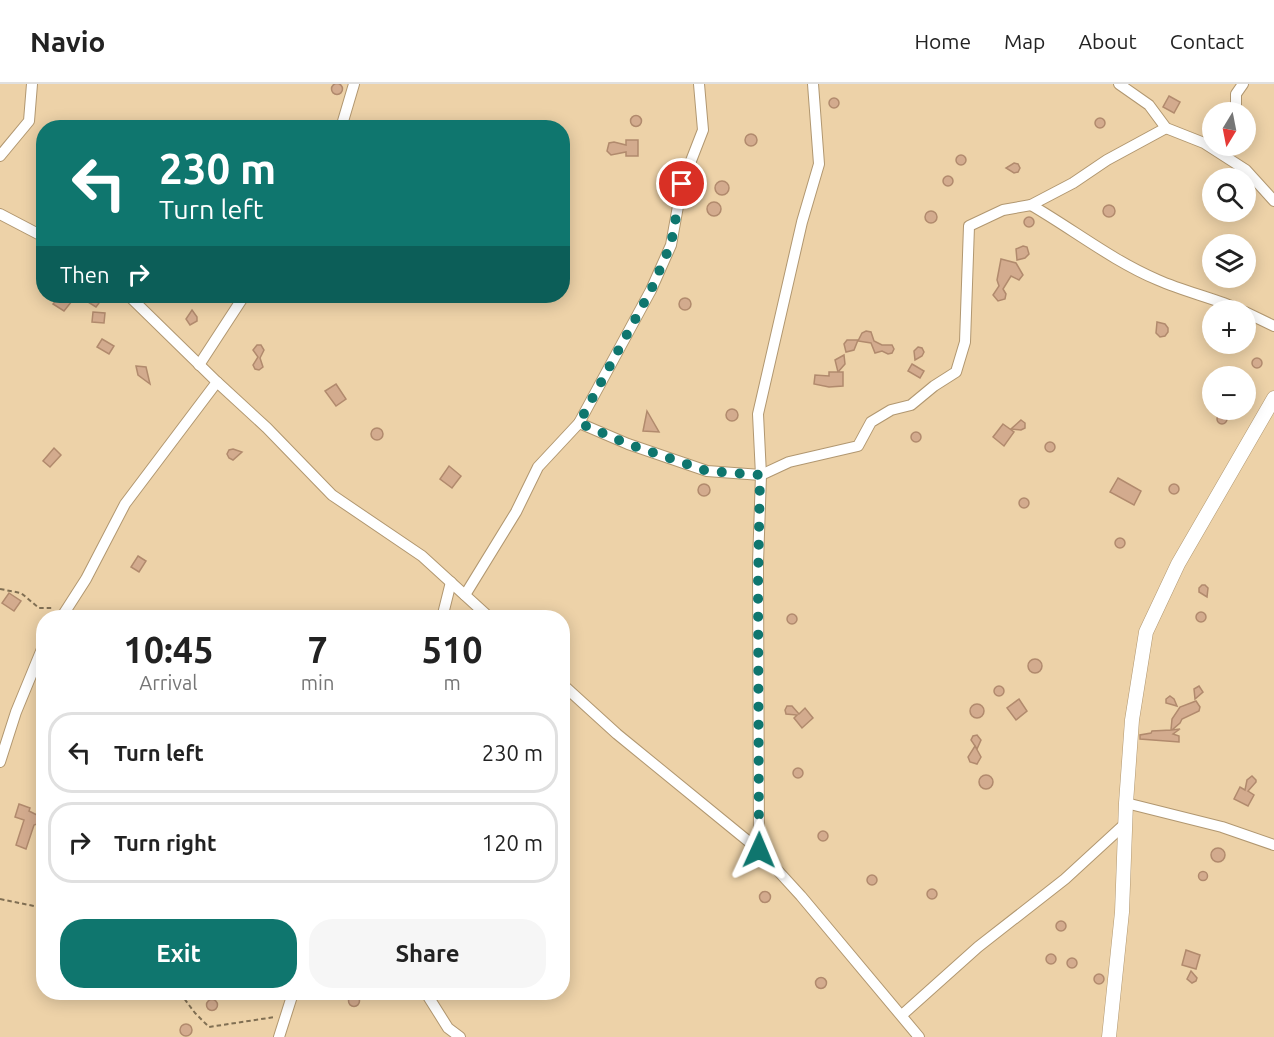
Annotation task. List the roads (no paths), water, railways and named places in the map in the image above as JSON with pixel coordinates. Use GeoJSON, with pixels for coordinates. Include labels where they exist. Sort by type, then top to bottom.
{"type":"FeatureCollection","features":[{"type":"Feature","properties":{"kind":"street"},"geometry":{"type":"LineString","coordinates":[[0,156],[29,120],[32,84]]}},
{"type":"Feature","properties":{"kind":"street"},"geometry":{"type":"LineString","coordinates":[[343,120],[354,84]]}},
{"type":"Feature","properties":{"kind":"street"},"geometry":{"type":"LineString","coordinates":[[465,595],[516,512],[538,467],[579,423],[651,290],[671,244],[682,184],[703,130],[699,84]]}},
{"type":"Feature","properties":{"kind":"street"},"geometry":{"type":"LineString","coordinates":[[759,850],[760,475],[758,414],[802,222],[819,164],[813,84]]}},
{"type":"Feature","properties":{"kind":"street"},"geometry":{"type":"LineString","coordinates":[[1119,84],[1149,105],[1166,128],[1202,141]]}},
{"type":"Feature","properties":{"kind":"street"},"geometry":{"type":"LineString","coordinates":[[1236,102],[1236,94],[1243,84]]}},
{"type":"Feature","properties":{"kind":"street"},"geometry":{"type":"LineString","coordinates":[[579,423],[628,444],[707,471],[760,475],[789,462],[858,446],[871,422],[891,410],[911,405],[956,372],[965,342],[969,226],[1003,210],[1031,205],[1166,128]]}},
{"type":"Feature","properties":{"kind":"street"},"geometry":{"type":"LineString","coordinates":[[1230,156],[1274,201]]}},
{"type":"Feature","properties":{"kind":"street"},"geometry":{"type":"LineString","coordinates":[[1031,205],[1061,222],[1092,244],[1158,280],[1218,300]]}},
{"type":"Feature","properties":{"kind":"street"},"geometry":{"type":"LineString","coordinates":[[0,214],[36,233]]}},
{"type":"Feature","properties":{"kind":"street"},"geometry":{"type":"LineString","coordinates":[[136,303],[216,382],[267,428],[332,495],[422,556],[481,610]]}},
{"type":"Feature","properties":{"kind":"street"},"geometry":{"type":"LineString","coordinates":[[199,365],[239,303]]}},
{"type":"Feature","properties":{"kind":"street"},"geometry":{"type":"LineString","coordinates":[[1256,317],[1274,326]]}},
{"type":"Feature","properties":{"kind":"street"},"geometry":{"type":"LineString","coordinates":[[67,610],[86,579],[125,504],[216,382]]}},
{"type":"Feature","properties":{"kind":"street"},"geometry":{"type":"LineString","coordinates":[[1109,1037],[1122,912],[1132,720],[1146,632],[1178,564],[1274,398]]}},
{"type":"Feature","properties":{"kind":"street"},"geometry":{"type":"LineString","coordinates":[[444,610],[451,582]]}},
{"type":"Feature","properties":{"kind":"street"},"geometry":{"type":"LineString","coordinates":[[0,762],[16,712],[36,663]]}},
{"type":"Feature","properties":{"kind":"street"},"geometry":{"type":"LineString","coordinates":[[570,691],[616,734],[759,850],[903,1015],[919,1037]]}},
{"type":"Feature","properties":{"kind":"street"},"geometry":{"type":"LineString","coordinates":[[1126,803],[1222,827],[1274,844]]}},
{"type":"Feature","properties":{"kind":"street"},"geometry":{"type":"LineString","coordinates":[[903,1015],[978,947],[1065,879],[1126,823]]}},
{"type":"Feature","properties":{"kind":"street"},"geometry":{"type":"LineString","coordinates":[[279,1037],[291,1000]]}},
{"type":"Feature","properties":{"kind":"street"},"geometry":{"type":"LineString","coordinates":[[430,1000],[448,1028],[460,1037]]}}]}
